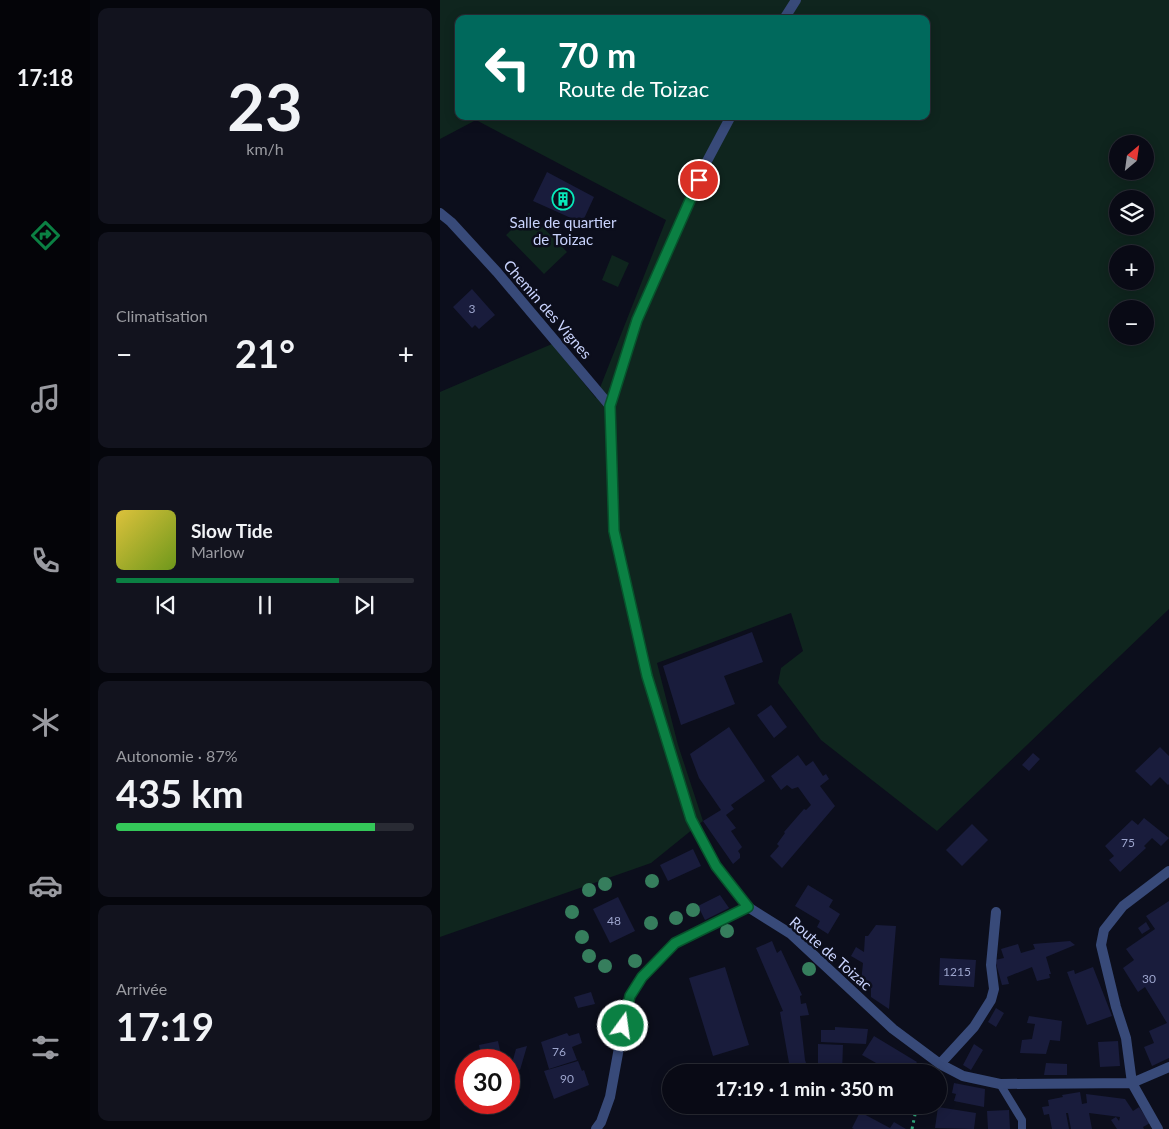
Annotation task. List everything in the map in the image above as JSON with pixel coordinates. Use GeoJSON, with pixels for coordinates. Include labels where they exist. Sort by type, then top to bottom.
{"type":"FeatureCollection","features":[{"type":"Feature","properties":{"kind":"street"},"geometry":{"type":"LineString","coordinates":[[787,15],[796,0]]}},
{"type":"Feature","properties":{"kind":"street","name":"Route de Toizac"},"geometry":{"type":"LineString","coordinates":[[729,120],[706,163],[637,320],[610,406],[614,531],[647,676],[691,819],[716,866],[748,907],[791,934],[893,1029],[940,1064]]}},
{"type":"Feature","properties":{"kind":"street","name":"Chemin des Vignes"},"geometry":{"type":"LineString","coordinates":[[440,213],[451,222],[497,272],[610,406]]}},
{"type":"Feature","properties":{"kind":"street"},"geometry":{"type":"LineString","coordinates":[[1158,1129],[1132,1083],[1126,1038],[1116,1007],[1101,945],[1104,930],[1123,906],[1169,871]]}},
{"type":"Feature","properties":{"kind":"street"},"geometry":{"type":"LineString","coordinates":[[596,1129],[601,1122],[610,1097],[630,996],[642,977],[675,943],[748,907]]}},
{"type":"Feature","properties":{"kind":"street"},"geometry":{"type":"LineString","coordinates":[[940,1064],[974,1027],[991,1000],[994,989],[991,965],[996,912]]}},
{"type":"Feature","properties":{"kind":"street","name":"Route de Toizac"},"geometry":{"type":"LineString","coordinates":[[947,1068],[963,1076],[1000,1084],[1132,1083],[1169,1067]]}},
{"type":"Feature","properties":{"kind":"lane"},"geometry":{"type":"LineString","coordinates":[[1000,1084],[1022,1120],[1022,1129]]}},
{"type":"Feature","properties":{"kind":"path"},"geometry":{"type":"LineString","coordinates":[[912,1129],[915,1114]]}},
{"type":"Feature","properties":{"kind":"green space"},"geometry":{"type":"Polygon","coordinates":[[[440,0],[1169,0],[1169,609],[937,831],[821,740],[778,683],[781,668],[803,651],[791,613],[657,663],[678,745],[703,821],[651,863],[440,937],[440,392],[552,344],[596,398],[666,220],[476,120],[440,139],[440,0]]]}},
{"type":"Feature","properties":{"kind":"green space"},"geometry":{"type":"Polygon","coordinates":[[[529,213],[567,252],[544,274],[506,235],[529,213]]]}},
{"type":"Feature","properties":{"kind":"green space"},"geometry":{"type":"Polygon","coordinates":[[[612,255],[629,263],[618,287],[602,280],[612,255]]]}},
{"type":"Feature","properties":{"kind":"building","name":"Salle de quartier de Toizac"},"geometry":{"type":"Polygon","coordinates":[[[547,172],[594,197],[582,223],[533,201],[547,172]]]}},
{"type":"Feature","properties":{"kind":"building"},"geometry":{"type":"Polygon","coordinates":[[[472,289],[495,315],[479,329],[475,325],[472,328],[453,307],[472,289]]]}},
{"type":"Feature","properties":{"kind":"building"},"geometry":{"type":"Polygon","coordinates":[[[752,632],[763,662],[724,676],[735,704],[681,725],[663,666],[752,632]]]}},
{"type":"Feature","properties":{"kind":"building"},"geometry":{"type":"Polygon","coordinates":[[[771,705],[787,727],[774,738],[757,715],[771,705]]]}},
{"type":"Feature","properties":{"kind":"building"},"geometry":{"type":"Polygon","coordinates":[[[729,727],[765,781],[731,805],[734,809],[726,815],[736,828],[731,831],[742,847],[738,851],[740,858],[733,864],[703,821],[721,810],[699,778],[690,754],[729,727]]]}},
{"type":"Feature","properties":{"kind":"building"},"geometry":{"type":"Polygon","coordinates":[[[1160,747],[1169,756],[1169,784],[1160,777],[1151,786],[1135,771],[1160,747]]]}},
{"type":"Feature","properties":{"kind":"building"},"geometry":{"type":"Polygon","coordinates":[[[1033,753],[1040,759],[1029,771],[1022,765],[1033,753]]]}},
{"type":"Feature","properties":{"kind":"building"},"geometry":{"type":"Polygon","coordinates":[[[798,755],[806,766],[813,761],[823,776],[826,774],[829,779],[820,786],[835,806],[782,868],[770,856],[779,846],[777,844],[784,832],[804,809],[806,810],[811,805],[798,787],[792,789],[787,785],[781,790],[771,776],[798,755]]]}},
{"type":"Feature","properties":{"kind":"building"},"geometry":{"type":"Polygon","coordinates":[[[1144,818],[1169,838],[1161,846],[1152,838],[1144,846],[1146,848],[1120,872],[1109,860],[1114,856],[1105,846],[1132,820],[1138,825],[1144,818]]]}},
{"type":"Feature","properties":{"kind":"building"},"geometry":{"type":"Polygon","coordinates":[[[972,824],[988,840],[962,866],[946,850],[972,824]]]}},
{"type":"Feature","properties":{"kind":"building"},"geometry":{"type":"Polygon","coordinates":[[[693,849],[701,866],[668,881],[660,865],[693,849]]]}},
{"type":"Feature","properties":{"kind":"building"},"geometry":{"type":"Polygon","coordinates":[[[808,885],[833,900],[829,907],[840,914],[828,934],[817,927],[820,921],[795,906],[808,885]]]}},
{"type":"Feature","properties":{"kind":"building"},"geometry":{"type":"Polygon","coordinates":[[[720,895],[729,908],[705,920],[698,906],[720,895]]]}},
{"type":"Feature","properties":{"kind":"building"},"geometry":{"type":"Polygon","coordinates":[[[618,897],[635,931],[610,943],[593,909],[618,897]]]}},
{"type":"Feature","properties":{"kind":"building"},"geometry":{"type":"Polygon","coordinates":[[[1169,901],[1169,1058],[1152,1066],[1144,1047],[1154,1043],[1149,1031],[1167,1023],[1145,987],[1138,992],[1123,968],[1134,960],[1126,949],[1155,929],[1146,916],[1169,901]]]}},
{"type":"Feature","properties":{"kind":"building"},"geometry":{"type":"Polygon","coordinates":[[[1146,922],[1150,929],[1142,934],[1138,928],[1146,922]]]}},
{"type":"Feature","properties":{"kind":"building"},"geometry":{"type":"Polygon","coordinates":[[[876,925],[896,926],[889,1009],[871,997],[871,983],[861,982],[863,963],[851,956],[856,947],[864,952],[865,936],[868,936],[876,925]]]}},
{"type":"Feature","properties":{"kind":"building"},"geometry":{"type":"Polygon","coordinates":[[[772,941],[777,953],[781,950],[802,995],[800,996],[801,1004],[806,1003],[809,1015],[800,1016],[806,1064],[785,1064],[789,1063],[780,1012],[783,1011],[756,948],[772,941]]]}},
{"type":"Feature","properties":{"kind":"building"},"geometry":{"type":"Polygon","coordinates":[[[1070,941],[1075,945],[1046,957],[1051,974],[1049,974],[1050,978],[1037,981],[1032,967],[1007,977],[1009,984],[1002,985],[995,960],[1004,958],[1001,949],[1018,944],[1021,953],[1035,949],[1033,944],[1070,941]]]}},
{"type":"Feature","properties":{"kind":"building"},"geometry":{"type":"Polygon","coordinates":[[[940,958],[976,960],[974,987],[939,985],[940,958]]]}},
{"type":"Feature","properties":{"kind":"building"},"geometry":{"type":"Polygon","coordinates":[[[725,967],[749,1045],[713,1056],[689,978],[725,967]]]}},
{"type":"Feature","properties":{"kind":"building"},"geometry":{"type":"Polygon","coordinates":[[[1093,967],[1112,1016],[1087,1025],[1067,972],[1074,970],[1075,974],[1093,967]]]}},
{"type":"Feature","properties":{"kind":"building"},"geometry":{"type":"Polygon","coordinates":[[[591,992],[595,1004],[578,1008],[574,997],[591,992]]]}},
{"type":"Feature","properties":{"kind":"building"},"geometry":{"type":"Polygon","coordinates":[[[996,1008],[1004,1013],[996,1027],[988,1022],[996,1008]]]}},
{"type":"Feature","properties":{"kind":"building"},"geometry":{"type":"Polygon","coordinates":[[[1029,1016],[1062,1021],[1060,1041],[1050,1040],[1046,1054],[1020,1053],[1022,1040],[1032,1039],[1035,1024],[1027,1023],[1029,1016]]]}},
{"type":"Feature","properties":{"kind":"building"},"geometry":{"type":"Polygon","coordinates":[[[835,1027],[868,1029],[866,1044],[821,1042],[821,1030],[835,1030],[835,1027]]]}},
{"type":"Feature","properties":{"kind":"building"},"geometry":{"type":"Polygon","coordinates":[[[567,1033],[569,1036],[579,1033],[582,1043],[572,1047],[577,1060],[549,1069],[541,1042],[567,1033]]]}},
{"type":"Feature","properties":{"kind":"building"},"geometry":{"type":"Polygon","coordinates":[[[874,1036],[917,1062],[916,1064],[878,1064],[862,1055],[874,1036]]]}},
{"type":"Feature","properties":{"kind":"building"},"geometry":{"type":"Polygon","coordinates":[[[498,1041],[500,1049],[480,1049],[479,1045],[498,1041]]]}},
{"type":"Feature","properties":{"kind":"building"},"geometry":{"type":"Polygon","coordinates":[[[1118,1041],[1120,1066],[1100,1067],[1098,1042],[1118,1041]]]}},
{"type":"Feature","properties":{"kind":"building"},"geometry":{"type":"Polygon","coordinates":[[[818,1044],[843,1045],[842,1064],[818,1064],[818,1044]]]}},
{"type":"Feature","properties":{"kind":"building"},"geometry":{"type":"Polygon","coordinates":[[[974,1044],[983,1050],[971,1070],[963,1065],[974,1044]]]}},
{"type":"Feature","properties":{"kind":"building"},"geometry":{"type":"Polygon","coordinates":[[[527,1046],[520,1070],[520,1049],[516,1049],[527,1046]]]}},
{"type":"Feature","properties":{"kind":"building"},"geometry":{"type":"Polygon","coordinates":[[[578,1061],[582,1071],[584,1070],[589,1085],[554,1099],[544,1071],[578,1061]]]}},
{"type":"Feature","properties":{"kind":"building"},"geometry":{"type":"Polygon","coordinates":[[[1046,1063],[1067,1064],[1067,1075],[1044,1075],[1046,1063]]]}},
{"type":"Feature","properties":{"kind":"building"},"geometry":{"type":"Polygon","coordinates":[[[954,1083],[985,1089],[984,1107],[954,1101],[956,1094],[952,1093],[954,1083]]]}},
{"type":"Feature","properties":{"kind":"building"},"geometry":{"type":"Polygon","coordinates":[[[1080,1092],[1082,1104],[1087,1103],[1086,1094],[1125,1099],[1133,1111],[1139,1107],[1150,1123],[1143,1127],[1144,1129],[1117,1129],[1111,1120],[1116,1117],[1119,1121],[1120,1117],[1089,1113],[1092,1129],[1071,1129],[1068,1113],[1066,1113],[1069,1129],[1052,1129],[1049,1114],[1044,1115],[1042,1107],[1049,1106],[1048,1100],[1080,1092]]]}},
{"type":"Feature","properties":{"kind":"building"},"geometry":{"type":"Polygon","coordinates":[[[947,1108],[976,1113],[974,1129],[935,1128],[937,1114],[947,1114],[947,1108]]]}},
{"type":"Feature","properties":{"kind":"building"},"geometry":{"type":"Polygon","coordinates":[[[1009,1110],[1010,1129],[988,1129],[987,1111],[1009,1110]]]}},
{"type":"Feature","properties":{"kind":"building"},"geometry":{"type":"Polygon","coordinates":[[[859,1114],[864,1114],[890,1128],[894,1122],[906,1129],[854,1129],[852,1128],[859,1114]]]}},
{"type":"Feature","properties":{"kind":"place","name":"Salle de quartier de Toizac"},"geometry":{"type":"Point","coordinates":[563,199]}},
{"type":"Feature","properties":{"kind":"route"},"geometry":{"type":"LineString","coordinates":[[623,1026],[630,996],[642,977],[675,943],[748,907],[716,866],[691,819],[647,676],[614,531],[610,406],[637,320],[699,180]]}}]}
